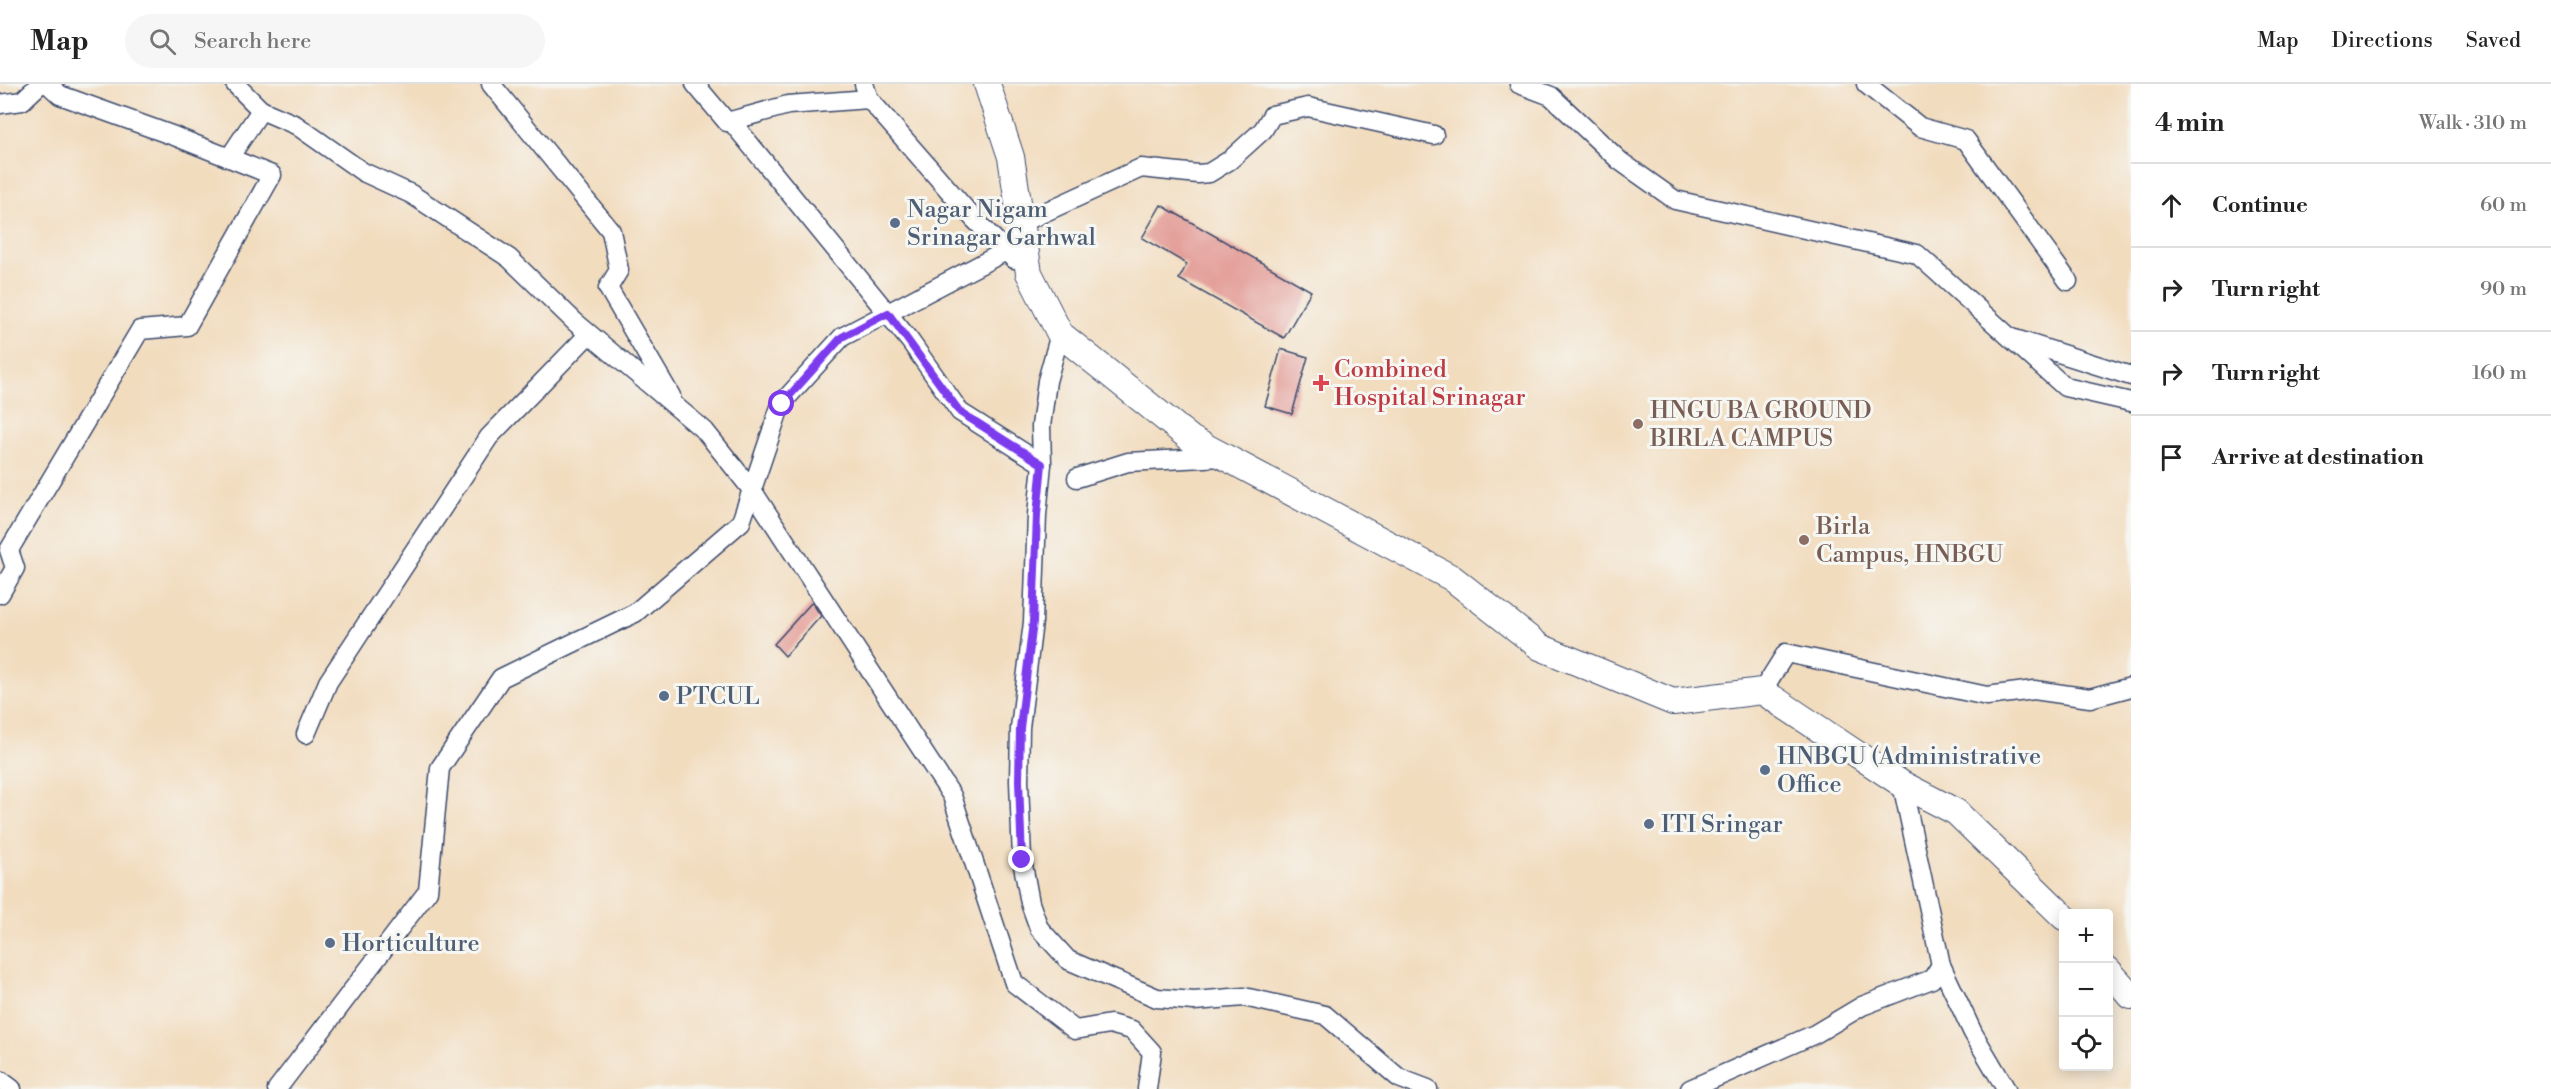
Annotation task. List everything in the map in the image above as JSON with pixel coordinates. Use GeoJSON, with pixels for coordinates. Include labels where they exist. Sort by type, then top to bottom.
{"type":"FeatureCollection","features":[{"type":"Feature","properties":{"kind":"highway"},"geometry":{"type":"LineString","coordinates":[[987,84],[1011,157],[1029,273],[1060,334],[1191,439],[1452,578],[1540,647],[1673,702],[1762,691],[1902,784],[1956,812],[2059,912]]}},
{"type":"Feature","properties":{"kind":"highway"},"geometry":{"type":"LineString","coordinates":[[2113,975],[2131,996]]}},
{"type":"Feature","properties":{"kind":"street"},"geometry":{"type":"LineString","coordinates":[[0,104],[22,101],[40,84]]}},
{"type":"Feature","properties":{"kind":"street"},"geometry":{"type":"LineString","coordinates":[[0,594],[15,568],[9,550],[140,330],[187,326],[272,175],[60,95],[48,84]]}},
{"type":"Feature","properties":{"kind":"street"},"geometry":{"type":"LineString","coordinates":[[235,84],[261,110],[296,125],[363,172],[411,194],[509,258],[589,334],[705,431],[752,490],[952,796],[1014,983],[1075,1030],[1110,1024],[1132,1030],[1152,1052],[1147,1089]]}},
{"type":"Feature","properties":{"kind":"street"},"geometry":{"type":"LineString","coordinates":[[491,84],[611,231],[619,270],[608,288],[678,408]]}},
{"type":"Feature","properties":{"kind":"street"},"geometry":{"type":"LineString","coordinates":[[696,84],[727,122],[788,105],[866,92],[974,219],[1029,273]]}},
{"type":"Feature","properties":{"kind":"street"},"geometry":{"type":"LineString","coordinates":[[1519,84],[1551,96],[1620,161],[1676,200],[1917,254],[2065,387],[2131,402]]}},
{"type":"Feature","properties":{"kind":"street"},"geometry":{"type":"LineString","coordinates":[[1866,84],[1920,128],[1966,140],[2068,281]]}},
{"type":"Feature","properties":{"kind":"street"},"geometry":{"type":"LineString","coordinates":[[1021,223],[1142,168],[1198,174],[1209,173],[1230,160],[1263,130],[1272,115],[1308,107],[1434,135]]}},
{"type":"Feature","properties":{"kind":"street"},"geometry":{"type":"LineString","coordinates":[[229,158],[261,110]]}},
{"type":"Feature","properties":{"kind":"street"},"geometry":{"type":"LineString","coordinates":[[731,121],[888,313],[960,412],[1042,464]]}},
{"type":"Feature","properties":{"kind":"street"},"geometry":{"type":"LineString","coordinates":[[277,1089],[428,891],[440,768],[501,678],[635,613],[741,522],[782,404],[842,337],[1006,250]]}},
{"type":"Feature","properties":{"kind":"street"},"geometry":{"type":"LineString","coordinates":[[306,734],[328,682],[489,437],[589,334]]}},
{"type":"Feature","properties":{"kind":"street"},"geometry":{"type":"LineString","coordinates":[[1060,334],[1047,381],[1041,426],[1042,464],[1037,515],[1033,622],[1020,728],[1019,781],[1024,874],[1039,928],[1068,960],[1157,998],[1194,1001],[1244,997],[1325,1015],[1399,1078],[1428,1089]]}},
{"type":"Feature","properties":{"kind":"street"},"geometry":{"type":"LineString","coordinates":[[2007,336],[2131,376]]}},
{"type":"Feature","properties":{"kind":"street"},"geometry":{"type":"LineString","coordinates":[[1077,478],[1128,462],[1225,457]]}},
{"type":"Feature","properties":{"kind":"street"},"geometry":{"type":"LineString","coordinates":[[1762,691],[1786,653],[1987,696],[2034,690],[2090,698],[2131,687]]}},
{"type":"Feature","properties":{"kind":"street"},"geometry":{"type":"LineString","coordinates":[[1902,784],[1941,965],[1973,1033],[2006,1089]]}},
{"type":"Feature","properties":{"kind":"street"},"geometry":{"type":"LineString","coordinates":[[1690,1089],[1815,1034],[1862,1006],[1932,979],[1941,965]]}},
{"type":"Feature","properties":{"kind":"street"},"geometry":{"type":"LineString","coordinates":[[0,1080],[12,1089]]}},
{"type":"Feature","properties":{"kind":"building"},"geometry":{"type":"Polygon","coordinates":[[[1161,205],[1311,291],[1284,338],[1179,279],[1187,264],[1142,238],[1161,205]]]}},
{"type":"Feature","properties":{"kind":"building"},"geometry":{"type":"Polygon","coordinates":[[[1281,349],[1308,357],[1292,414],[1265,406],[1281,349]]]}},
{"type":"Feature","properties":{"kind":"building"},"geometry":{"type":"Polygon","coordinates":[[[812,602],[821,616],[785,656],[774,644],[812,602]]]}},
{"type":"Feature","properties":{"kind":"place","name":"Nagar Nigam Srinagar Garhwal"},"geometry":{"type":"Point","coordinates":[895,223]}},
{"type":"Feature","properties":{"kind":"place","name":"Combined Hospital Srinagar"},"geometry":{"type":"Point","coordinates":[1321,383]}},
{"type":"Feature","properties":{"kind":"place","name":"HNGU BA GROUND BIRLA CAMPUS"},"geometry":{"type":"Point","coordinates":[1638,424]}},
{"type":"Feature","properties":{"kind":"place","name":"Birla Campus, HNBGU"},"geometry":{"type":"Point","coordinates":[1804,540]}},
{"type":"Feature","properties":{"kind":"place","name":"PTCUL"},"geometry":{"type":"Point","coordinates":[664,696]}},
{"type":"Feature","properties":{"kind":"place","name":"HNBGU (Administrative Office"},"geometry":{"type":"Point","coordinates":[1765,770]}},
{"type":"Feature","properties":{"kind":"place","name":"ITI Sringar"},"geometry":{"type":"Point","coordinates":[1649,824]}},
{"type":"Feature","properties":{"kind":"place","name":"Horticulture"},"geometry":{"type":"Point","coordinates":[330,943]}},
{"type":"Feature","properties":{"kind":"route"},"geometry":{"type":"LineString","coordinates":[[782,404],[842,337],[888,313],[960,412],[1042,464],[1037,515],[1033,622],[1020,728],[1019,781],[1022,860]]}}]}
